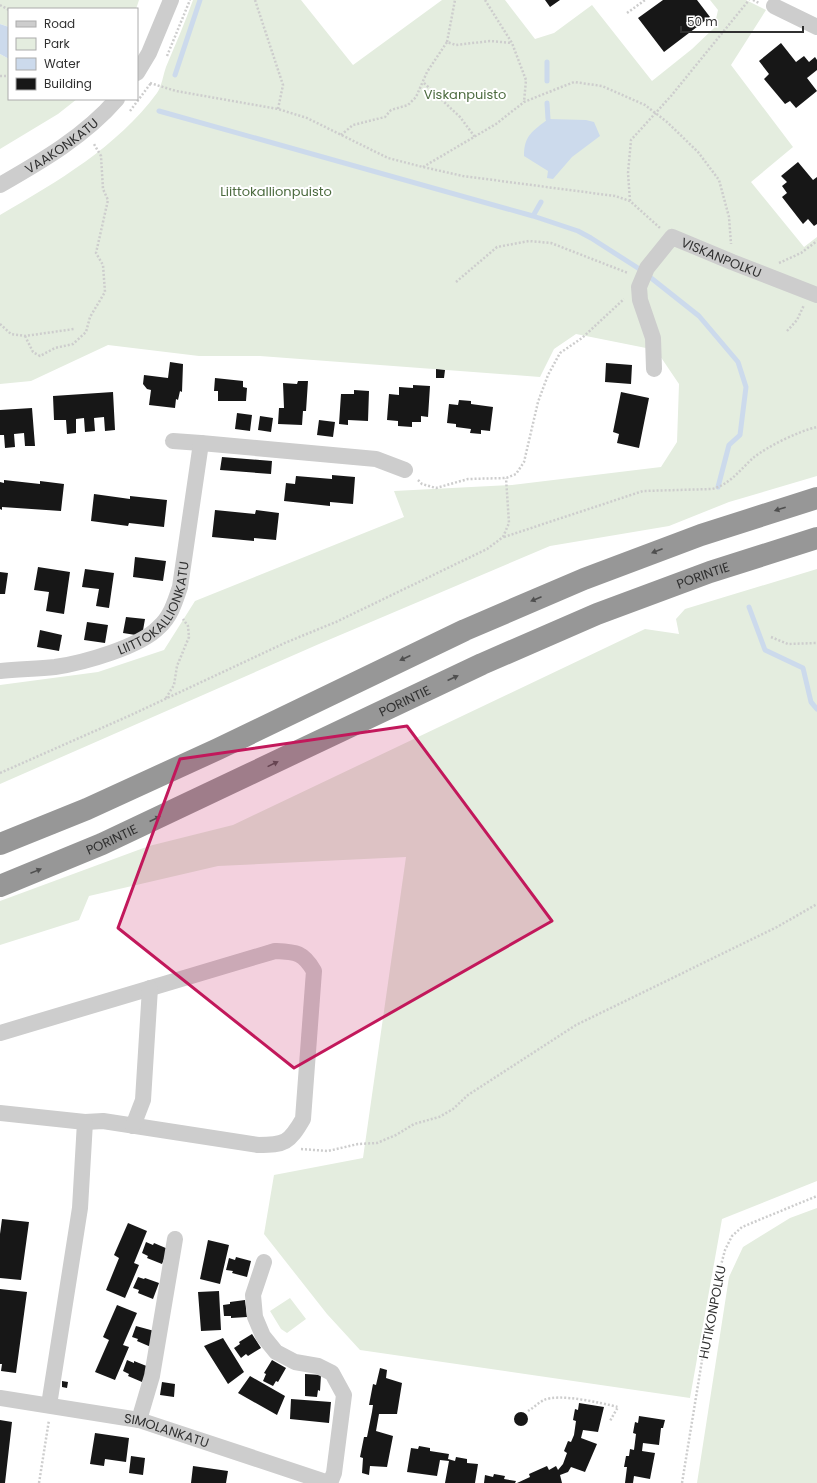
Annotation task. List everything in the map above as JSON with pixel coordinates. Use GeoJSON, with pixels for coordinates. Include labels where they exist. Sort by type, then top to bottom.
{"type":"FeatureCollection","features":[{"type":"Feature","properties":{"kind":"highway"},"geometry":{"type":"LineString","coordinates":[[0,844],[101,802],[218,748],[464,630],[584,579],[701,535],[817,498]]}},
{"type":"Feature","properties":{"kind":"highway","name":"PORINTIE"},"geometry":{"type":"LineString","coordinates":[[0,886],[102,844],[482,664],[597,614],[710,572],[817,538]]}},
{"type":"Feature","properties":{"kind":"street"},"geometry":{"type":"LineString","coordinates":[[138,71],[149,53],[171,0]]}},
{"type":"Feature","properties":{"kind":"street"},"geometry":{"type":"LineString","coordinates":[[774,6],[817,27]]}},
{"type":"Feature","properties":{"kind":"street","name":"VAAKONKATU"},"geometry":{"type":"LineString","coordinates":[[0,185],[46,159],[90,126],[116,100]]}},
{"type":"Feature","properties":{"kind":"street","name":"VISKANPOLKU"},"geometry":{"type":"LineString","coordinates":[[642,278],[672,237],[813,293]]}},
{"type":"Feature","properties":{"kind":"street"},"geometry":{"type":"LineString","coordinates":[[642,278],[640,300],[653,338],[654,369]]}},
{"type":"Feature","properties":{"kind":"street"},"geometry":{"type":"LineString","coordinates":[[173,441],[201,442],[376,459],[405,470]]}},
{"type":"Feature","properties":{"kind":"street","name":"LIITTOKALLIONKATU"},"geometry":{"type":"LineString","coordinates":[[0,671],[56,666],[99,656],[141,642],[159,627],[173,608],[180,587],[201,442]]}},
{"type":"Feature","properties":{"kind":"street"},"geometry":{"type":"LineString","coordinates":[[0,1033],[275,951],[296,952],[307,960],[314,971],[303,1119],[294,1134],[280,1145],[258,1145],[103,1121],[85,1122],[0,1113]]}},
{"type":"Feature","properties":{"kind":"street"},"geometry":{"type":"LineString","coordinates":[[133,1126],[143,1100],[150,988]]}},
{"type":"Feature","properties":{"kind":"street"},"geometry":{"type":"LineString","coordinates":[[50,1405],[80,1208],[85,1122]]}},
{"type":"Feature","properties":{"kind":"street"},"geometry":{"type":"LineString","coordinates":[[139,1420],[152,1376],[175,1239]]}},
{"type":"Feature","properties":{"kind":"street"},"geometry":{"type":"LineString","coordinates":[[264,1262],[253,1295],[255,1317],[263,1336],[276,1352],[294,1362],[318,1366],[332,1372],[344,1395],[334,1473],[330,1483]]}},
{"type":"Feature","properties":{"kind":"street","name":"SIMOLANKATU"},"geometry":{"type":"LineString","coordinates":[[0,1398],[139,1420],[330,1483]]}},
{"type":"Feature","properties":{"kind":"path"},"geometry":{"type":"LineString","coordinates":[[255,0],[283,85],[278,109]]}},
{"type":"Feature","properties":{"kind":"path"},"geometry":{"type":"LineString","coordinates":[[341,135],[353,125],[381,118],[391,110],[408,105],[416,97],[428,72],[447,42],[455,0]]}},
{"type":"Feature","properties":{"kind":"path"},"geometry":{"type":"LineString","coordinates":[[485,0],[512,43],[526,80],[524,102]]}},
{"type":"Feature","properties":{"kind":"path"},"geometry":{"type":"LineString","coordinates":[[627,13],[645,0]]}},
{"type":"Feature","properties":{"kind":"path"},"geometry":{"type":"LineString","coordinates":[[630,201],[628,173],[631,140],[656,113],[749,0]]}},
{"type":"Feature","properties":{"kind":"path"},"geometry":{"type":"LineString","coordinates":[[447,42],[456,45],[490,41],[512,43]]}},
{"type":"Feature","properties":{"kind":"path"},"geometry":{"type":"LineString","coordinates":[[423,167],[496,124],[524,102],[574,82],[602,86],[645,105],[656,113],[698,152],[719,180],[729,217],[732,262]]}},
{"type":"Feature","properties":{"kind":"path"},"geometry":{"type":"LineString","coordinates":[[135,105],[151,83],[176,91],[278,109],[307,118],[388,158],[423,167],[484,179],[561,190],[596,193],[630,201],[657,226],[672,237]]}},
{"type":"Feature","properties":{"kind":"path"},"geometry":{"type":"LineString","coordinates":[[424,83],[460,117],[475,136]]}},
{"type":"Feature","properties":{"kind":"path"},"geometry":{"type":"LineString","coordinates":[[25,336],[33,352],[40,356],[55,348],[73,344],[86,332],[90,317],[105,292],[103,265],[96,253],[108,200],[103,189],[101,156],[94,144]]}},
{"type":"Feature","properties":{"kind":"path"},"geometry":{"type":"LineString","coordinates":[[405,470],[422,484],[436,488],[468,479],[506,478],[516,474],[524,462],[538,402],[548,375],[560,353],[582,338],[642,278],[551,243],[529,241],[497,247],[456,282]]}},
{"type":"Feature","properties":{"kind":"path"},"geometry":{"type":"LineString","coordinates":[[766,275],[780,262],[801,253],[817,241]]}},
{"type":"Feature","properties":{"kind":"path"},"geometry":{"type":"LineString","coordinates":[[788,331],[813,293]]}},
{"type":"Feature","properties":{"kind":"path"},"geometry":{"type":"LineString","coordinates":[[0,324],[11,334],[25,336],[74,329]]}},
{"type":"Feature","properties":{"kind":"path"},"geometry":{"type":"LineString","coordinates":[[0,773],[166,699],[287,642],[336,622],[487,549],[503,537],[643,491],[712,489],[723,486],[754,457],[777,444],[817,426]]}},
{"type":"Feature","properties":{"kind":"path"},"geometry":{"type":"LineString","coordinates":[[503,537],[509,523],[506,478]]}},
{"type":"Feature","properties":{"kind":"path"},"geometry":{"type":"LineString","coordinates":[[166,699],[174,685],[177,666],[189,637],[188,626],[173,608]]}},
{"type":"Feature","properties":{"kind":"path"},"geometry":{"type":"LineString","coordinates":[[771,637],[788,644],[817,643]]}},
{"type":"Feature","properties":{"kind":"path"},"geometry":{"type":"LineString","coordinates":[[280,1145],[301,1149],[328,1150],[358,1144],[376,1143],[396,1135],[414,1124],[439,1117],[453,1109],[468,1096],[576,1025],[777,927],[817,904]]}},
{"type":"Feature","properties":{"kind":"path","name":"HUTIKONPOLKU"},"geometry":{"type":"LineString","coordinates":[[682,1483],[712,1299],[725,1250],[732,1236],[742,1227],[817,1196]]}},
{"type":"Feature","properties":{"kind":"path"},"geometry":{"type":"LineString","coordinates":[[528,1411],[544,1400],[554,1398],[590,1401],[618,1406],[610,1421]]}},
{"type":"Feature","properties":{"kind":"path"},"geometry":{"type":"LineString","coordinates":[[39,1483],[50,1405]]}},
{"type":"Feature","properties":{"kind":"highlighted area"},"geometry":{"type":"Polygon","coordinates":[[[407,726],[552,921],[294,1068],[118,928],[180,759],[407,726]]]}},
{"type":"Feature","properties":{"kind":"green space"},"geometry":{"type":"Polygon","coordinates":[[[0,0],[139,0],[136,8],[8,8],[8,27],[0,24],[0,0]]]}},
{"type":"Feature","properties":{"kind":"green space"},"geometry":{"type":"Polygon","coordinates":[[[193,0],[301,0],[353,65],[442,0],[505,0],[535,39],[554,33],[592,5],[652,81],[692,49],[714,28],[718,10],[710,0],[746,0],[766,10],[731,65],[793,147],[751,182],[804,247],[817,237],[817,476],[729,502],[669,526],[550,546],[319,644],[0,784],[0,685],[98,672],[164,650],[195,601],[404,517],[394,491],[512,485],[661,467],[677,442],[679,384],[656,350],[576,334],[554,349],[540,377],[260,356],[199,356],[108,345],[31,381],[0,384],[0,215],[43,190],[85,162],[105,147],[141,112],[159,90],[166,67],[193,0]]]}},
{"type":"Feature","properties":{"kind":"green space"},"geometry":{"type":"Polygon","coordinates":[[[0,54],[8,58],[8,100],[76,100],[58,114],[0,149],[0,54]]]}},
{"type":"Feature","properties":{"kind":"green space"},"geometry":{"type":"Polygon","coordinates":[[[817,569],[817,1181],[722,1219],[690,1398],[360,1350],[327,1314],[264,1234],[274,1175],[363,1158],[406,857],[218,866],[89,896],[79,920],[0,945],[0,901],[149,846],[233,825],[645,629],[679,634],[676,619],[685,609],[817,569]]]}},
{"type":"Feature","properties":{"kind":"green space"},"geometry":{"type":"Polygon","coordinates":[[[817,1208],[817,1483],[697,1483],[729,1277],[743,1247],[790,1218],[817,1208]]]}},
{"type":"Feature","properties":{"kind":"green space"},"geometry":{"type":"Polygon","coordinates":[[[290,1298],[306,1319],[287,1333],[281,1329],[270,1311],[290,1298]]]}},
{"type":"Feature","properties":{"kind":"water"},"geometry":{"type":"Polygon","coordinates":[[[0,24],[8,27],[8,58],[0,54],[0,24]]]}},
{"type":"Feature","properties":{"kind":"water"},"geometry":{"type":"Polygon","coordinates":[[[548,119],[586,120],[594,122],[600,136],[572,157],[553,179],[547,178],[548,171],[524,156],[524,149],[530,134],[548,119]]]}},
{"type":"Feature","properties":{"kind":"building"},"geometry":{"type":"Polygon","coordinates":[[[545,0],[560,0],[550,7],[545,0]]]}},
{"type":"Feature","properties":{"kind":"building"},"geometry":{"type":"Polygon","coordinates":[[[663,0],[697,0],[710,17],[664,52],[638,18],[663,0]]]}},
{"type":"Feature","properties":{"kind":"building"},"geometry":{"type":"Polygon","coordinates":[[[781,43],[796,62],[804,56],[809,62],[815,57],[817,60],[817,70],[807,78],[817,91],[796,108],[790,101],[785,104],[764,79],[769,74],[759,61],[781,43]]]}},
{"type":"Feature","properties":{"kind":"building"},"geometry":{"type":"Polygon","coordinates":[[[798,162],[813,180],[817,177],[817,224],[814,226],[808,219],[803,224],[782,197],[787,193],[782,186],[787,182],[781,176],[798,162]]]}},
{"type":"Feature","properties":{"kind":"building"},"geometry":{"type":"Polygon","coordinates":[[[170,362],[183,364],[182,392],[180,391],[178,400],[176,399],[175,408],[149,405],[151,390],[147,389],[143,384],[144,375],[168,378],[170,362]]]}},
{"type":"Feature","properties":{"kind":"building"},"geometry":{"type":"Polygon","coordinates":[[[606,363],[632,365],[631,384],[605,382],[606,363]]]}},
{"type":"Feature","properties":{"kind":"building"},"geometry":{"type":"Polygon","coordinates":[[[436,369],[445,370],[444,378],[436,378],[436,369]]]}},
{"type":"Feature","properties":{"kind":"building"},"geometry":{"type":"Polygon","coordinates":[[[215,378],[243,381],[243,387],[247,388],[246,401],[218,401],[218,391],[214,391],[215,378]]]}},
{"type":"Feature","properties":{"kind":"building"},"geometry":{"type":"Polygon","coordinates":[[[298,381],[308,381],[306,411],[303,411],[302,425],[278,424],[279,408],[284,408],[283,383],[297,384],[298,381]]]}},
{"type":"Feature","properties":{"kind":"building"},"geometry":{"type":"Polygon","coordinates":[[[413,385],[430,386],[428,417],[421,416],[421,422],[412,422],[412,427],[398,426],[398,421],[387,420],[389,394],[399,395],[399,387],[413,388],[413,385]]]}},
{"type":"Feature","properties":{"kind":"building"},"geometry":{"type":"Polygon","coordinates":[[[354,390],[369,391],[368,421],[348,420],[348,425],[339,424],[341,394],[354,394],[354,390]]]}},
{"type":"Feature","properties":{"kind":"building"},"geometry":{"type":"Polygon","coordinates":[[[113,392],[115,430],[105,431],[104,417],[94,418],[95,431],[85,432],[84,418],[76,419],[76,433],[67,434],[66,420],[54,420],[53,396],[113,392]]]}},
{"type":"Feature","properties":{"kind":"building"},"geometry":{"type":"Polygon","coordinates":[[[621,392],[649,398],[639,448],[617,443],[619,434],[613,432],[621,392]]]}},
{"type":"Feature","properties":{"kind":"building"},"geometry":{"type":"Polygon","coordinates":[[[459,400],[471,401],[471,404],[493,407],[490,431],[481,430],[481,434],[470,433],[471,429],[456,427],[456,424],[447,423],[449,404],[458,405],[459,400]]]}},
{"type":"Feature","properties":{"kind":"building"},"geometry":{"type":"Polygon","coordinates":[[[32,408],[35,446],[25,446],[24,433],[14,434],[15,447],[5,448],[4,435],[0,435],[0,410],[32,408]]]}},
{"type":"Feature","properties":{"kind":"building"},"geometry":{"type":"Polygon","coordinates":[[[237,413],[252,415],[250,431],[235,429],[237,413]]]}},
{"type":"Feature","properties":{"kind":"building"},"geometry":{"type":"Polygon","coordinates":[[[260,416],[273,418],[271,432],[258,430],[260,416]]]}},
{"type":"Feature","properties":{"kind":"building"},"geometry":{"type":"Polygon","coordinates":[[[319,420],[335,422],[333,437],[317,435],[319,420]]]}},
{"type":"Feature","properties":{"kind":"building"},"geometry":{"type":"Polygon","coordinates":[[[222,457],[272,461],[271,474],[220,470],[222,457]]]}},
{"type":"Feature","properties":{"kind":"building"},"geometry":{"type":"Polygon","coordinates":[[[332,475],[355,477],[353,504],[330,502],[330,506],[284,501],[286,483],[295,484],[296,476],[332,479],[332,475]]]}},
{"type":"Feature","properties":{"kind":"building"},"geometry":{"type":"Polygon","coordinates":[[[4,480],[40,484],[40,481],[64,484],[61,511],[2,507],[2,510],[0,509],[0,482],[4,483],[4,480]]]}},
{"type":"Feature","properties":{"kind":"building"},"geometry":{"type":"Polygon","coordinates":[[[94,494],[130,499],[130,496],[167,500],[164,527],[129,523],[128,526],[91,521],[94,494]]]}},
{"type":"Feature","properties":{"kind":"building"},"geometry":{"type":"Polygon","coordinates":[[[215,510],[255,514],[256,510],[279,513],[276,540],[254,538],[254,541],[212,537],[215,510]]]}},
{"type":"Feature","properties":{"kind":"building"},"geometry":{"type":"Polygon","coordinates":[[[135,557],[166,561],[163,581],[133,577],[135,557]]]}},
{"type":"Feature","properties":{"kind":"building"},"geometry":{"type":"Polygon","coordinates":[[[38,567],[70,572],[64,614],[46,611],[49,592],[34,590],[38,567]]]}},
{"type":"Feature","properties":{"kind":"building"},"geometry":{"type":"Polygon","coordinates":[[[85,569],[114,573],[109,608],[96,606],[99,589],[82,587],[85,569]]]}},
{"type":"Feature","properties":{"kind":"building"},"geometry":{"type":"Polygon","coordinates":[[[0,572],[8,573],[5,594],[0,594],[0,572]]]}},
{"type":"Feature","properties":{"kind":"building"},"geometry":{"type":"Polygon","coordinates":[[[126,617],[145,619],[142,636],[123,633],[126,617]]]}},
{"type":"Feature","properties":{"kind":"building"},"geometry":{"type":"Polygon","coordinates":[[[87,622],[108,625],[105,643],[84,640],[87,622]]]}},
{"type":"Feature","properties":{"kind":"building"},"geometry":{"type":"Polygon","coordinates":[[[40,630],[62,635],[59,651],[37,647],[40,630]]]}},
{"type":"Feature","properties":{"kind":"building"},"geometry":{"type":"Polygon","coordinates":[[[2,1219],[29,1222],[21,1280],[0,1278],[0,1234],[2,1219]]]}},
{"type":"Feature","properties":{"kind":"building"},"geometry":{"type":"Polygon","coordinates":[[[128,1223],[147,1231],[134,1263],[139,1265],[125,1298],[106,1290],[119,1258],[114,1255],[128,1223]]]}},
{"type":"Feature","properties":{"kind":"building"},"geometry":{"type":"Polygon","coordinates":[[[208,1240],[229,1245],[220,1284],[200,1279],[208,1240]]]}},
{"type":"Feature","properties":{"kind":"building"},"geometry":{"type":"Polygon","coordinates":[[[146,1242],[153,1245],[154,1243],[168,1249],[162,1264],[147,1258],[148,1256],[142,1253],[146,1242]]]}},
{"type":"Feature","properties":{"kind":"building"},"geometry":{"type":"Polygon","coordinates":[[[236,1257],[251,1261],[247,1277],[232,1273],[233,1271],[226,1270],[229,1258],[235,1260],[236,1257]]]}},
{"type":"Feature","properties":{"kind":"building"},"geometry":{"type":"Polygon","coordinates":[[[138,1277],[159,1283],[153,1299],[138,1293],[139,1290],[133,1288],[138,1277]]]}},
{"type":"Feature","properties":{"kind":"building"},"geometry":{"type":"Polygon","coordinates":[[[0,1289],[27,1292],[16,1373],[1,1371],[0,1289]]]}},
{"type":"Feature","properties":{"kind":"building"},"geometry":{"type":"Polygon","coordinates":[[[219,1291],[221,1330],[201,1331],[198,1292],[219,1291]]]}},
{"type":"Feature","properties":{"kind":"building"},"geometry":{"type":"Polygon","coordinates":[[[245,1300],[247,1317],[231,1318],[231,1316],[224,1316],[223,1305],[230,1304],[230,1302],[245,1300]]]}},
{"type":"Feature","properties":{"kind":"building"},"geometry":{"type":"Polygon","coordinates":[[[117,1305],[137,1313],[123,1345],[129,1347],[115,1380],[95,1372],[109,1340],[103,1337],[117,1305]]]}},
{"type":"Feature","properties":{"kind":"building"},"geometry":{"type":"Polygon","coordinates":[[[136,1326],[158,1332],[151,1347],[137,1341],[138,1339],[132,1337],[136,1326]]]}},
{"type":"Feature","properties":{"kind":"building"},"geometry":{"type":"Polygon","coordinates":[[[252,1334],[261,1348],[248,1356],[246,1354],[241,1358],[234,1348],[240,1344],[239,1342],[252,1334]]]}},
{"type":"Feature","properties":{"kind":"building"},"geometry":{"type":"Polygon","coordinates":[[[223,1338],[244,1372],[228,1384],[204,1346],[223,1338]]]}},
{"type":"Feature","properties":{"kind":"building"},"geometry":{"type":"Polygon","coordinates":[[[127,1360],[149,1367],[142,1382],[128,1376],[129,1374],[123,1371],[127,1360]]]}},
{"type":"Feature","properties":{"kind":"building"},"geometry":{"type":"Polygon","coordinates":[[[272,1360],[286,1368],[278,1382],[276,1381],[273,1386],[263,1381],[266,1374],[264,1373],[272,1360]]]}},
{"type":"Feature","properties":{"kind":"building"},"geometry":{"type":"Polygon","coordinates":[[[380,1368],[387,1370],[386,1378],[402,1383],[397,1414],[379,1414],[376,1431],[393,1436],[387,1467],[370,1466],[369,1475],[362,1473],[363,1458],[360,1457],[364,1437],[367,1437],[372,1412],[373,1405],[369,1405],[373,1384],[376,1385],[380,1368]]]}},
{"type":"Feature","properties":{"kind":"building"},"geometry":{"type":"Polygon","coordinates":[[[305,1374],[321,1375],[320,1391],[318,1390],[317,1397],[305,1396],[305,1374]]]}},
{"type":"Feature","properties":{"kind":"building"},"geometry":{"type":"Polygon","coordinates":[[[250,1376],[285,1396],[277,1415],[238,1393],[250,1376]]]}},
{"type":"Feature","properties":{"kind":"building"},"geometry":{"type":"Polygon","coordinates":[[[62,1381],[68,1382],[67,1388],[62,1387],[62,1381]]]}},
{"type":"Feature","properties":{"kind":"building"},"geometry":{"type":"Polygon","coordinates":[[[162,1382],[175,1384],[174,1397],[160,1395],[162,1382]]]}},
{"type":"Feature","properties":{"kind":"building"},"geometry":{"type":"Polygon","coordinates":[[[291,1399],[331,1402],[329,1423],[290,1419],[291,1399]]]}},
{"type":"Feature","properties":{"kind":"building"},"geometry":{"type":"Polygon","coordinates":[[[579,1403],[604,1407],[598,1432],[583,1430],[581,1438],[597,1444],[585,1472],[571,1467],[568,1472],[560,1475],[562,1483],[517,1483],[530,1477],[529,1474],[547,1466],[549,1470],[556,1466],[558,1470],[563,1464],[567,1453],[564,1451],[568,1441],[571,1442],[574,1435],[576,1421],[573,1420],[575,1409],[578,1410],[579,1403]]]}},
{"type":"Feature","properties":{"kind":"building"},"geometry":{"type":"Polygon","coordinates":[[[518,1412],[524,1412],[528,1416],[528,1422],[524,1426],[518,1426],[514,1422],[514,1416],[518,1412]]]}},
{"type":"Feature","properties":{"kind":"building"},"geometry":{"type":"Polygon","coordinates":[[[639,1416],[665,1420],[663,1428],[661,1428],[659,1445],[643,1443],[642,1451],[655,1453],[650,1479],[634,1476],[633,1483],[625,1483],[627,1467],[624,1467],[626,1456],[629,1456],[630,1449],[634,1450],[636,1434],[633,1433],[635,1422],[638,1423],[639,1416]]]}},
{"type":"Feature","properties":{"kind":"building"},"geometry":{"type":"Polygon","coordinates":[[[0,1420],[12,1422],[5,1483],[0,1483],[0,1420]]]}},
{"type":"Feature","properties":{"kind":"building"},"geometry":{"type":"Polygon","coordinates":[[[95,1433],[129,1438],[126,1462],[105,1459],[104,1466],[90,1464],[95,1433]]]}},
{"type":"Feature","properties":{"kind":"building"},"geometry":{"type":"Polygon","coordinates":[[[419,1446],[430,1448],[430,1451],[449,1454],[448,1459],[455,1461],[456,1457],[467,1459],[467,1463],[478,1464],[475,1483],[445,1483],[449,1461],[440,1460],[437,1476],[407,1472],[411,1448],[418,1449],[419,1446]]]}},
{"type":"Feature","properties":{"kind":"building"},"geometry":{"type":"Polygon","coordinates":[[[131,1456],[145,1458],[143,1475],[129,1473],[131,1456]]]}},
{"type":"Feature","properties":{"kind":"building"},"geometry":{"type":"Polygon","coordinates":[[[193,1466],[228,1471],[226,1483],[191,1483],[193,1466]]]}},
{"type":"Feature","properties":{"kind":"building"},"geometry":{"type":"Polygon","coordinates":[[[494,1474],[505,1476],[504,1479],[516,1481],[515,1483],[484,1483],[485,1475],[493,1477],[494,1474]]]}},
{"type":"Feature","properties":{"kind":"waterway"},"geometry":{"type":"LineString","coordinates":[[175,75],[200,0]]}},
{"type":"Feature","properties":{"kind":"waterway"},"geometry":{"type":"LineString","coordinates":[[547,62],[547,81]]}},
{"type":"Feature","properties":{"kind":"waterway"},"geometry":{"type":"LineString","coordinates":[[547,103],[548,119]]}},
{"type":"Feature","properties":{"kind":"waterway"},"geometry":{"type":"LineString","coordinates":[[159,111],[533,216],[578,231],[641,270],[699,316],[738,362],[746,387],[740,435],[729,445],[718,487]]}},
{"type":"Feature","properties":{"kind":"waterway"},"geometry":{"type":"LineString","coordinates":[[533,216],[541,202]]}},
{"type":"Feature","properties":{"kind":"waterway"},"geometry":{"type":"LineString","coordinates":[[749,607],[765,650],[803,668],[811,702],[817,709]]}},
{"type":"Feature","properties":{"kind":"park label","name":"Viskanpuisto"},"geometry":{"type":"Point","coordinates":[465,94]}},
{"type":"Feature","properties":{"kind":"park label","name":"Liittokallionpuisto"},"geometry":{"type":"Point","coordinates":[276,191]}}]}
